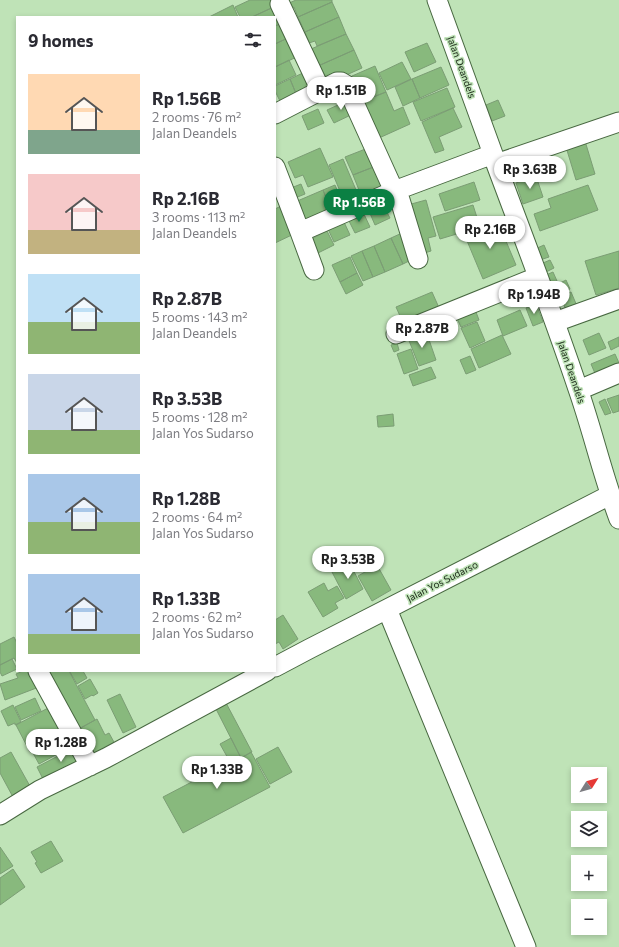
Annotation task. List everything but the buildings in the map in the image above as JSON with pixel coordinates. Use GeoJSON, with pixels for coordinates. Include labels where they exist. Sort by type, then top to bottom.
{"type":"FeatureCollection","features":[{"type":"Feature","properties":{"kind":"street","name":"Jalan Deandels"},"geometry":{"type":"LineString","coordinates":[[437,0],[537,277],[555,322],[578,390],[610,496],[619,519]]}},
{"type":"Feature","properties":{"kind":"street"},"geometry":{"type":"LineString","coordinates":[[280,4],[321,91]]}},
{"type":"Feature","properties":{"kind":"street"},"geometry":{"type":"LineString","coordinates":[[276,114],[337,82],[341,82],[346,85],[396,191],[418,259]]}},
{"type":"Feature","properties":{"kind":"street"},"geometry":{"type":"LineString","coordinates":[[300,232],[396,191],[495,159],[619,122]]}},
{"type":"Feature","properties":{"kind":"street"},"geometry":{"type":"LineString","coordinates":[[276,170],[314,270]]}},
{"type":"Feature","properties":{"kind":"street"},"geometry":{"type":"LineString","coordinates":[[396,334],[537,277]]}},
{"type":"Feature","properties":{"kind":"street"},"geometry":{"type":"LineString","coordinates":[[555,322],[619,299]]}},
{"type":"Feature","properties":{"kind":"street"},"geometry":{"type":"LineString","coordinates":[[578,390],[619,373]]}},
{"type":"Feature","properties":{"kind":"street","name":"Jalan Yos Sudarso"},"geometry":{"type":"LineString","coordinates":[[276,666],[610,496]]}},
{"type":"Feature","properties":{"kind":"street"},"geometry":{"type":"LineString","coordinates":[[387,609],[526,947]]}},
{"type":"Feature","properties":{"kind":"street"},"geometry":{"type":"LineString","coordinates":[[39,672],[90,766]]}},
{"type":"Feature","properties":{"kind":"street"},"geometry":{"type":"LineString","coordinates":[[0,814],[40,790],[106,758],[265,672]]}}]}
